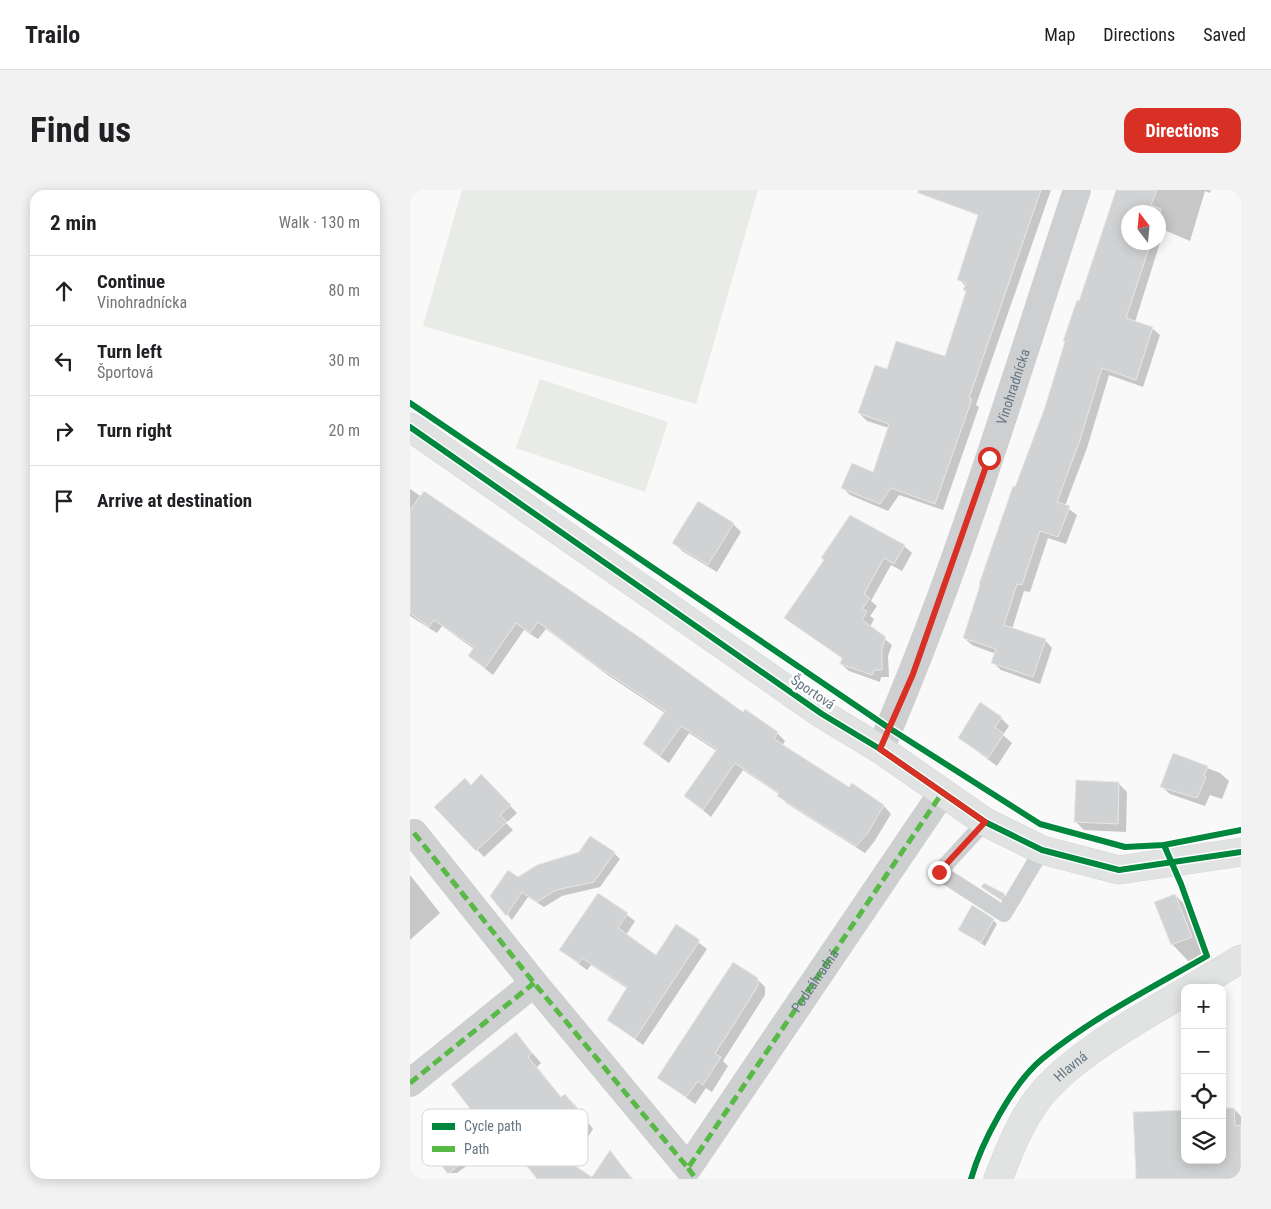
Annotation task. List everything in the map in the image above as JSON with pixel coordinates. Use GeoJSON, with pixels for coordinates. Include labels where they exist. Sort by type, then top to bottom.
{"type":"FeatureCollection","features":[{"type":"Feature","properties":{"kind":"street","name":"Vinohradnícka"},"geometry":{"type":"LineString","coordinates":[[880,749],[913,674],[986,468],[1077,190]]}},
{"type":"Feature","properties":{"kind":"street","name":"Športová"},"geometry":{"type":"LineString","coordinates":[[410,427],[822,714],[880,749],[985,822],[1042,850],[1119,870],[1241,852]]}},
{"type":"Feature","properties":{"kind":"street","name":"Podzáhradná"},"geometry":{"type":"LineString","coordinates":[[414,833],[534,983],[692,1174],[942,793]]}},
{"type":"Feature","properties":{"kind":"street"},"geometry":{"type":"LineString","coordinates":[[1199,984],[1241,959]]}},
{"type":"Feature","properties":{"kind":"street"},"geometry":{"type":"LineString","coordinates":[[410,1082],[534,983]]}},
{"type":"Feature","properties":{"kind":"street","name":"Hlavná"},"geometry":{"type":"LineString","coordinates":[[998,1179],[1013,1141],[1037,1100],[1076,1062],[1144,1016],[1181,994]]}},
{"type":"Feature","properties":{"kind":"lane"},"geometry":{"type":"LineString","coordinates":[[985,822],[939,872],[1004,914],[1042,850]]}},
{"type":"Feature","properties":{"kind":"shaded area"},"geometry":{"type":"Polygon","coordinates":[[[462,190],[758,190],[696,404],[423,326],[462,190]]]}},
{"type":"Feature","properties":{"kind":"shaded area"},"geometry":{"type":"Polygon","coordinates":[[[540,379],[668,422],[645,492],[516,448],[540,379]]]}},
{"type":"Feature","properties":{"kind":"building"},"geometry":{"type":"Polygon","coordinates":[[[918,190],[1041,190],[969,398],[972,399],[935,504],[891,488],[880,504],[841,488],[852,463],[873,472],[889,424],[858,413],[875,365],[887,369],[896,341],[945,356],[966,291],[963,290],[966,283],[957,280],[978,215],[918,193],[918,190]]]}},
{"type":"Feature","properties":{"kind":"building"},"geometry":{"type":"Polygon","coordinates":[[[1116,190],[1157,190],[1151,205],[1121,205],[1121,250],[1148,250],[1126,318],[1153,327],[1136,380],[1102,368],[1080,440],[1057,502],[1070,506],[1058,537],[1040,531],[1022,585],[1017,584],[1004,625],[1046,639],[1033,677],[991,663],[996,649],[963,638],[979,584],[1013,486],[1015,487],[1045,407],[1065,341],[1063,341],[1077,300],[1079,301],[1116,190]]]}},
{"type":"Feature","properties":{"kind":"building"},"geometry":{"type":"Polygon","coordinates":[[[424,491],[642,639],[743,712],[745,709],[778,732],[774,739],[849,787],[852,783],[884,805],[867,834],[856,846],[777,796],[779,793],[735,763],[703,810],[684,796],[717,749],[681,726],[660,756],[643,744],[665,711],[600,668],[538,622],[530,633],[516,623],[485,668],[468,656],[474,647],[434,620],[429,627],[410,613],[410,510],[424,491]]]}},
{"type":"Feature","properties":{"kind":"building"},"geometry":{"type":"Polygon","coordinates":[[[698,501],[734,523],[708,565],[672,543],[698,501]]]}},
{"type":"Feature","properties":{"kind":"building"},"geometry":{"type":"Polygon","coordinates":[[[850,515],[905,545],[894,564],[884,558],[864,594],[870,598],[862,609],[867,611],[862,620],[886,637],[882,648],[882,670],[874,670],[872,675],[840,664],[842,658],[784,618],[824,560],[821,558],[850,515]]]}},
{"type":"Feature","properties":{"kind":"building"},"geometry":{"type":"Polygon","coordinates":[[[980,702],[1002,717],[995,727],[1004,734],[988,758],[958,738],[980,702]]]}},
{"type":"Feature","properties":{"kind":"building"},"geometry":{"type":"Polygon","coordinates":[[[1173,753],[1208,766],[1204,776],[1206,777],[1197,798],[1160,787],[1173,753]]]}},
{"type":"Feature","properties":{"kind":"building"},"geometry":{"type":"Polygon","coordinates":[[[481,774],[511,805],[500,815],[507,822],[476,851],[434,807],[465,778],[471,785],[481,774]]]}},
{"type":"Feature","properties":{"kind":"building"},"geometry":{"type":"Polygon","coordinates":[[[1076,780],[1119,782],[1118,824],[1074,822],[1076,780]]]}},
{"type":"Feature","properties":{"kind":"building"},"geometry":{"type":"Polygon","coordinates":[[[590,836],[615,852],[594,882],[556,890],[537,902],[522,892],[506,916],[490,896],[508,870],[518,877],[537,865],[579,852],[590,836]]]}},
{"type":"Feature","properties":{"kind":"building"},"geometry":{"type":"Polygon","coordinates":[[[984,883],[1005,894],[1001,900],[981,887],[984,883]]]}},
{"type":"Feature","properties":{"kind":"building"},"geometry":{"type":"Polygon","coordinates":[[[598,893],[628,913],[618,928],[656,955],[676,924],[700,940],[635,1039],[607,1020],[627,987],[582,958],[579,963],[559,950],[598,893]]]}},
{"type":"Feature","properties":{"kind":"building"},"geometry":{"type":"Polygon","coordinates":[[[1175,894],[1192,937],[1171,945],[1154,902],[1175,894]]]}},
{"type":"Feature","properties":{"kind":"building"},"geometry":{"type":"Polygon","coordinates":[[[972,905],[994,919],[981,943],[958,930],[972,905]]]}},
{"type":"Feature","properties":{"kind":"building"},"geometry":{"type":"Polygon","coordinates":[[[733,962],[758,978],[758,986],[715,1054],[721,1057],[703,1085],[698,1081],[686,1097],[657,1078],[733,962]]]}},
{"type":"Feature","properties":{"kind":"building"},"geometry":{"type":"Polygon","coordinates":[[[516,1032],[532,1053],[528,1057],[561,1097],[565,1094],[577,1109],[470,1109],[451,1084],[516,1032]]]}},
{"type":"Feature","properties":{"kind":"building"},"geometry":{"type":"Polygon","coordinates":[[[1226,1108],[1234,1108],[1235,1126],[1241,1125],[1241,1179],[1136,1179],[1133,1112],[1181,1110],[1181,1164],[1226,1164],[1226,1108]]]}},
{"type":"Feature","properties":{"kind":"building"},"geometry":{"type":"Polygon","coordinates":[[[610,1150],[632,1179],[537,1179],[527,1166],[575,1166],[592,1177],[610,1150]]]}},
{"type":"Feature","properties":{"kind":"building"},"geometry":{"type":"Polygon","coordinates":[[[442,1166],[458,1166],[448,1174],[442,1166]]]}},
{"type":"Feature","properties":{"kind":"marked path"},"geometry":{"type":"LineString","coordinates":[[414,833],[534,983],[688,1168],[942,793]]}},
{"type":"Feature","properties":{"kind":"marked path"},"geometry":{"type":"LineString","coordinates":[[410,1083],[534,983]]}},
{"type":"Feature","properties":{"kind":"marked path"},"geometry":{"type":"LineString","coordinates":[[688,1168],[696,1179]]}},
{"type":"Feature","properties":{"kind":"cycle path"},"geometry":{"type":"LineString","coordinates":[[410,403],[889,728],[1040,824],[1125,847],[1164,845],[1241,830]]}},
{"type":"Feature","properties":{"kind":"cycle path"},"geometry":{"type":"LineString","coordinates":[[410,427],[822,714],[880,749],[985,822],[1042,850],[1119,870],[1241,852]]}},
{"type":"Feature","properties":{"kind":"cycle path"},"geometry":{"type":"LineString","coordinates":[[971,1179],[982,1148],[999,1114],[1020,1083],[1042,1059],[1101,1017],[1207,956],[1181,884],[1164,845]]}},
{"type":"Feature","properties":{"kind":"route"},"geometry":{"type":"LineString","coordinates":[[939,872],[985,822],[880,749],[913,674],[989,458]]}}]}
